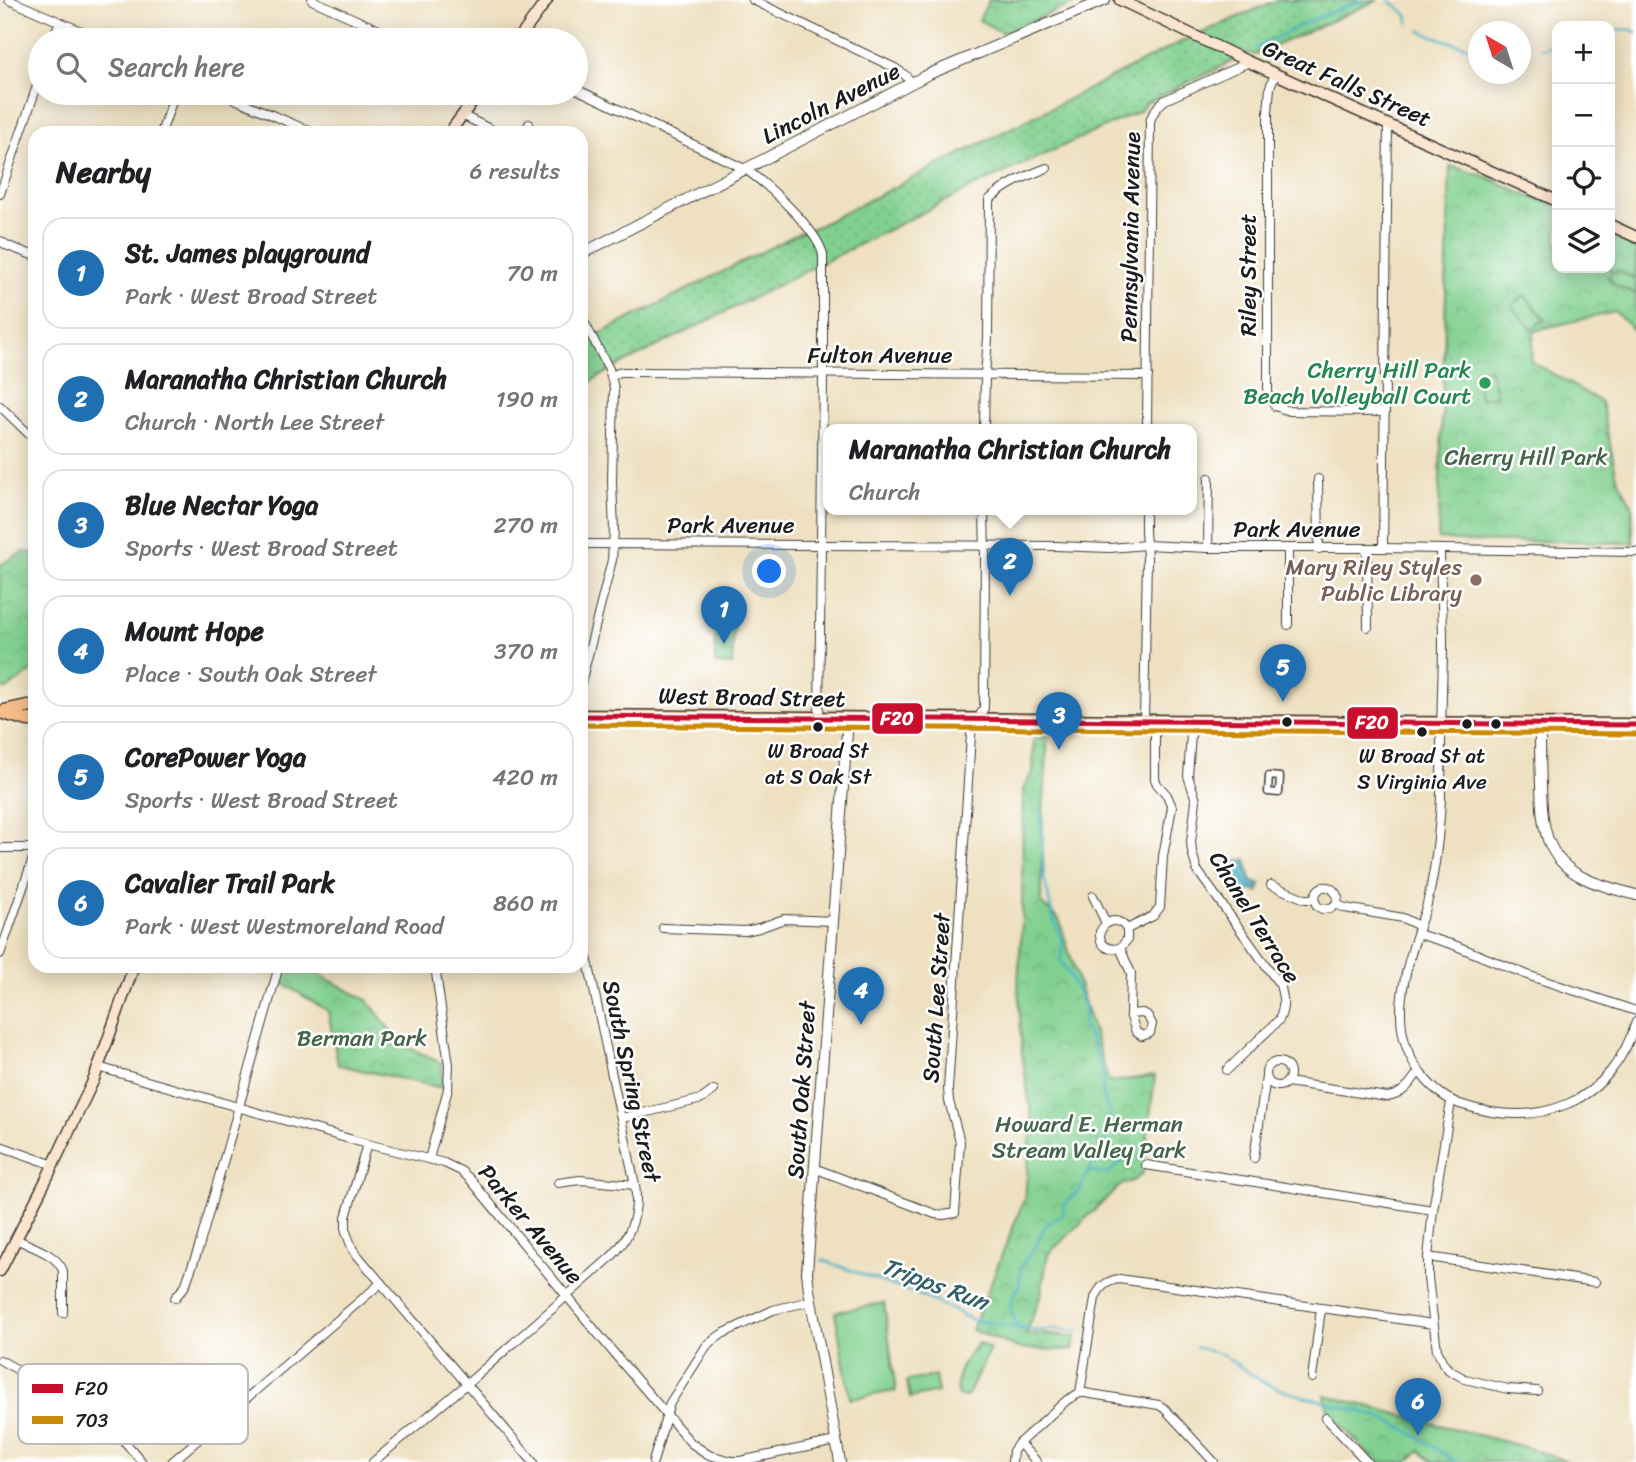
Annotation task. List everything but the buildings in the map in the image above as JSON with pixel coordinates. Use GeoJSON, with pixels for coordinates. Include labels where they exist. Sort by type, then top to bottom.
{"type":"FeatureCollection","features":[{"type":"Feature","properties":{"kind":"main road"},"geometry":{"type":"LineString","coordinates":[[527,28],[547,0]]}},
{"type":"Feature","properties":{"kind":"main road","name":"Great Falls Street"},"geometry":{"type":"LineString","coordinates":[[1120,0],[1275,74],[1552,199]]}},
{"type":"Feature","properties":{"kind":"main road"},"geometry":{"type":"LineString","coordinates":[[454,126],[469,105]]}},
{"type":"Feature","properties":{"kind":"main road"},"geometry":{"type":"LineString","coordinates":[[1615,227],[1636,237]]}},
{"type":"Feature","properties":{"kind":"main road"},"geometry":{"type":"LineString","coordinates":[[0,712],[28,706]]}},
{"type":"Feature","properties":{"kind":"main road"},"geometry":{"type":"LineString","coordinates":[[0,712],[28,720]]}},
{"type":"Feature","properties":{"kind":"main road","name":"West Broad Street"},"geometry":{"type":"LineString","coordinates":[[588,716],[1636,725]]}},
{"type":"Feature","properties":{"kind":"main road"},"geometry":{"type":"LineString","coordinates":[[0,1271],[54,1165],[98,1067],[132,973]]}},
{"type":"Feature","properties":{"kind":"street"},"geometry":{"type":"LineString","coordinates":[[9,0],[74,28]]}},
{"type":"Feature","properties":{"kind":"street"},"geometry":{"type":"LineString","coordinates":[[312,0],[374,28]]}},
{"type":"Feature","properties":{"kind":"street"},"geometry":{"type":"LineString","coordinates":[[753,0],[895,68],[912,83]]}},
{"type":"Feature","properties":{"kind":"street","name":"Lincoln Avenue"},"geometry":{"type":"LineString","coordinates":[[588,250],[912,83],[1105,0]]}},
{"type":"Feature","properties":{"kind":"street"},"geometry":{"type":"LineString","coordinates":[[57,28],[60,22]]}},
{"type":"Feature","properties":{"kind":"street","name":"Pennsylvania Avenue"},"geometry":{"type":"LineString","coordinates":[[1147,424],[1150,121],[1156,108],[1165,100],[1249,62]]}},
{"type":"Feature","properties":{"kind":"street","name":"Riley Street"},"geometry":{"type":"LineString","coordinates":[[1275,74],[1268,112],[1268,396],[1275,406],[1289,411],[1385,412]]}},
{"type":"Feature","properties":{"kind":"street"},"geometry":{"type":"LineString","coordinates":[[588,95],[745,169],[766,185],[796,215],[821,248],[823,374],[819,719]]}},
{"type":"Feature","properties":{"kind":"street"},"geometry":{"type":"LineString","coordinates":[[0,194],[30,105]]}},
{"type":"Feature","properties":{"kind":"street"},"geometry":{"type":"LineString","coordinates":[[163,126],[170,105]]}},
{"type":"Feature","properties":{"kind":"street"},"geometry":{"type":"LineString","coordinates":[[247,105],[291,126]]}},
{"type":"Feature","properties":{"kind":"street"},"geometry":{"type":"LineString","coordinates":[[462,115],[484,126]]}},
{"type":"Feature","properties":{"kind":"street"},"geometry":{"type":"LineString","coordinates":[[1383,548],[1388,124]]}},
{"type":"Feature","properties":{"kind":"street"},"geometry":{"type":"LineString","coordinates":[[984,424],[989,200],[1020,179],[1047,168]]}},
{"type":"Feature","properties":{"kind":"street"},"geometry":{"type":"LineString","coordinates":[[0,241],[28,253]]}},
{"type":"Feature","properties":{"kind":"street"},"geometry":{"type":"LineString","coordinates":[[588,330],[612,376],[614,388],[612,560],[588,655]]}},
{"type":"Feature","properties":{"kind":"street","name":"Fulton Avenue"},"geometry":{"type":"LineString","coordinates":[[612,376],[620,372],[637,372],[1148,376]]}},
{"type":"Feature","properties":{"kind":"street"},"geometry":{"type":"LineString","coordinates":[[0,406],[28,433]]}},
{"type":"Feature","properties":{"kind":"street"},"geometry":{"type":"LineString","coordinates":[[1208,548],[1209,478]]}},
{"type":"Feature","properties":{"kind":"street"},"geometry":{"type":"LineString","coordinates":[[1318,479],[1319,549]]}},
{"type":"Feature","properties":{"kind":"street"},"geometry":{"type":"LineString","coordinates":[[978,720],[984,708],[984,515]]}},
{"type":"Feature","properties":{"kind":"street"},"geometry":{"type":"LineString","coordinates":[[1127,929],[1153,916],[1160,907],[1171,807],[1167,795],[1155,779],[1155,733],[1144,721],[1147,597],[1145,515]]}},
{"type":"Feature","properties":{"kind":"street","name":"Park Avenue"},"geometry":{"type":"LineString","coordinates":[[588,544],[1110,548],[1146,545],[1208,548],[1636,552]]}},
{"type":"Feature","properties":{"kind":"street"},"geometry":{"type":"LineString","coordinates":[[1367,548],[1367,627]]}},
{"type":"Feature","properties":{"kind":"street"},"geometry":{"type":"LineString","coordinates":[[1288,549],[1288,625]]}},
{"type":"Feature","properties":{"kind":"street"},"geometry":{"type":"LineString","coordinates":[[1440,550],[1443,628],[1440,814],[1427,904],[1402,989],[1399,1013],[1403,1037],[1419,1071],[1451,1102],[1506,1114],[1536,1112],[1567,1104],[1590,1092],[1608,1075],[1625,1049],[1636,1022]]}},
{"type":"Feature","properties":{"kind":"street","name":"South Oak Street"},"geometry":{"type":"LineString","coordinates":[[840,1462],[807,1278],[849,719]]}},
{"type":"Feature","properties":{"kind":"street","name":"South Lee Street"},"geometry":{"type":"LineString","coordinates":[[814,1168],[935,1214],[955,1213],[961,1150],[948,1089],[971,735],[978,720]]}},
{"type":"Feature","properties":{"kind":"street","name":"Chanel Terrace"},"geometry":{"type":"LineString","coordinates":[[1192,721],[1188,776],[1196,800],[1191,842],[1197,870],[1280,985],[1283,995],[1283,1013],[1279,1020],[1227,1070]]}},
{"type":"Feature","properties":{"kind":"street"},"geometry":{"type":"LineString","coordinates":[[1540,725],[1541,815],[1551,847],[1562,863],[1584,878],[1636,895]]}},
{"type":"Feature","properties":{"kind":"street"},"geometry":{"type":"LineString","coordinates":[[0,848],[28,850]]}},
{"type":"Feature","properties":{"kind":"street"},"geometry":{"type":"LineString","coordinates":[[0,954],[28,872]]}},
{"type":"Feature","properties":{"kind":"street"},"geometry":{"type":"LineString","coordinates":[[1272,885],[1305,899],[1314,899]]}},
{"type":"Feature","properties":{"kind":"street"},"geometry":{"type":"LineString","coordinates":[[1327,887],[1335,890],[1338,897],[1331,908],[1322,909],[1314,899],[1317,890],[1327,887]]}},
{"type":"Feature","properties":{"kind":"street"},"geometry":{"type":"LineString","coordinates":[[1093,896],[1106,923]]}},
{"type":"Feature","properties":{"kind":"street"},"geometry":{"type":"LineString","coordinates":[[1336,904],[1345,908],[1404,918],[1419,930],[1454,946],[1636,1011]]}},
{"type":"Feature","properties":{"kind":"street"},"geometry":{"type":"LineString","coordinates":[[663,928],[745,930],[788,918],[834,921]]}},
{"type":"Feature","properties":{"kind":"street"},"geometry":{"type":"LineString","coordinates":[[1117,921],[1127,929],[1127,940],[1120,948],[1108,949],[1101,942],[1100,932],[1106,923],[1117,921]]}},
{"type":"Feature","properties":{"kind":"street"},"geometry":{"type":"LineString","coordinates":[[1120,948],[1131,973],[1130,1014]]}},
{"type":"Feature","properties":{"kind":"street","name":"South Spring Street"},"geometry":{"type":"LineString","coordinates":[[373,1462],[467,1384],[611,1257],[625,1240],[635,1217],[635,1185],[588,960]]}},
{"type":"Feature","properties":{"kind":"street"},"geometry":{"type":"LineString","coordinates":[[175,1298],[186,1286],[199,1247],[277,973]]}},
{"type":"Feature","properties":{"kind":"street"},"geometry":{"type":"LineString","coordinates":[[429,1159],[450,1078],[436,973]]}},
{"type":"Feature","properties":{"kind":"street"},"geometry":{"type":"LineString","coordinates":[[1254,1158],[1269,1066],[1280,1062],[1287,1067],[1287,1082]]}},
{"type":"Feature","properties":{"kind":"street","name":"Parker Avenue"},"geometry":{"type":"LineString","coordinates":[[98,1067],[451,1166],[470,1179],[699,1450],[719,1459],[740,1461],[836,1441]]}},
{"type":"Feature","properties":{"kind":"street"},"geometry":{"type":"LineString","coordinates":[[1266,1076],[1273,1085],[1280,1086],[1287,1082],[1387,1097],[1402,1092],[1419,1071]]}},
{"type":"Feature","properties":{"kind":"street"},"geometry":{"type":"LineString","coordinates":[[622,1118],[702,1099],[713,1090]]}},
{"type":"Feature","properties":{"kind":"street"},"geometry":{"type":"LineString","coordinates":[[1451,1102],[1428,1257],[1433,1324],[1439,1357],[1449,1370],[1458,1376],[1508,1388],[1537,1391]]}},
{"type":"Feature","properties":{"kind":"street"},"geometry":{"type":"LineString","coordinates":[[367,1144],[346,1217],[346,1233],[353,1250],[533,1462]]}},
{"type":"Feature","properties":{"kind":"street"},"geometry":{"type":"LineString","coordinates":[[0,1146],[54,1165]]}},
{"type":"Feature","properties":{"kind":"street"},"geometry":{"type":"LineString","coordinates":[[1146,1165],[1433,1210]]}},
{"type":"Feature","properties":{"kind":"street"},"geometry":{"type":"LineString","coordinates":[[558,1183],[580,1180],[635,1185]]}},
{"type":"Feature","properties":{"kind":"street"},"geometry":{"type":"LineString","coordinates":[[16,1239],[54,1258],[61,1266],[63,1313]]}},
{"type":"Feature","properties":{"kind":"street"},"geometry":{"type":"LineString","coordinates":[[1428,1257],[1595,1282]]}},
{"type":"Feature","properties":{"kind":"street"},"geometry":{"type":"LineString","coordinates":[[1080,1394],[1097,1292],[1106,1283],[1119,1279],[1433,1324]]}},
{"type":"Feature","properties":{"kind":"street"},"geometry":{"type":"LineString","coordinates":[[248,1397],[382,1283]]}},
{"type":"Feature","properties":{"kind":"street"},"geometry":{"type":"LineString","coordinates":[[653,1462],[672,1397],[701,1351],[715,1338],[773,1310],[811,1301]]}},
{"type":"Feature","properties":{"kind":"street"},"geometry":{"type":"LineString","coordinates":[[1312,1378],[1321,1309]]}},
{"type":"Feature","properties":{"kind":"street"},"geometry":{"type":"LineString","coordinates":[[0,1360],[18,1370]]}},
{"type":"Feature","properties":{"kind":"street"},"geometry":{"type":"LineString","coordinates":[[1012,1462],[1013,1451],[1019,1443],[1067,1400],[1080,1394],[1159,1405],[1214,1462]]}},
{"type":"Feature","properties":{"kind":"street"},"geometry":{"type":"LineString","coordinates":[[1326,1419],[1367,1462]]}},
{"type":"Feature","properties":{"kind":"street"},"geometry":{"type":"LineString","coordinates":[[1019,1443],[1037,1462]]}},
{"type":"Feature","properties":{"kind":"street"},"geometry":{"type":"LineString","coordinates":[[127,1444],[142,1462]]}},
{"type":"Feature","properties":{"kind":"street"},"geometry":{"type":"LineString","coordinates":[[172,1462],[193,1444]]}},
{"type":"Feature","properties":{"kind":"green space"},"geometry":{"type":"Polygon","coordinates":[[[989,0],[1083,0],[1003,33],[979,20],[989,0]]]}},
{"type":"Feature","properties":{"kind":"green space"},"geometry":{"type":"Polygon","coordinates":[[[1277,0],[1378,0],[1255,55],[1249,53],[1146,103],[1140,111],[977,185],[588,383],[588,341],[599,334],[1181,42],[1277,0]]]}},
{"type":"Feature","properties":{"kind":"green space","name":"Cherry Hill Park"},"geometry":{"type":"Polygon","coordinates":[[[1450,166],[1490,178],[1552,204],[1552,273],[1615,273],[1615,236],[1636,247],[1636,330],[1615,312],[1544,328],[1534,332],[1531,361],[1601,402],[1617,477],[1632,505],[1633,543],[1438,539],[1450,166]]]}},
{"type":"Feature","properties":{"kind":"green space"},"geometry":{"type":"Polygon","coordinates":[[[1617,270],[1636,279],[1636,294],[1611,283],[1612,280],[1608,278],[1610,273],[1617,270]]]}},
{"type":"Feature","properties":{"kind":"green space"},"geometry":{"type":"Polygon","coordinates":[[[1524,295],[1545,319],[1532,330],[1512,306],[1524,295]]]}},
{"type":"Feature","properties":{"kind":"green space","name":"Cherry Hill Park Beach Volleyball Court"},"geometry":{"type":"Polygon","coordinates":[[[1489,368],[1497,395],[1481,399],[1474,372],[1489,368]]]}},
{"type":"Feature","properties":{"kind":"green space"},"geometry":{"type":"Polygon","coordinates":[[[23,552],[28,552],[28,674],[7,689],[0,688],[0,565],[23,552]]]}},
{"type":"Feature","properties":{"kind":"green space"},"geometry":{"type":"Polygon","coordinates":[[[715,623],[734,624],[732,665],[715,664],[715,623]]]}},
{"type":"Feature","properties":{"kind":"green space","name":"Howard E. Herman Stream Valley Park"},"geometry":{"type":"Polygon","coordinates":[[[1048,735],[1041,903],[1059,919],[1109,1082],[1155,1076],[1143,1172],[1135,1180],[1121,1185],[1048,1254],[1041,1294],[1026,1334],[1076,1336],[1073,1350],[1021,1349],[972,1330],[1025,1197],[1032,1120],[1022,1055],[1018,982],[1022,922],[1023,789],[1033,772],[1034,736],[1041,739],[1048,735]]]}},
{"type":"Feature","properties":{"kind":"green space","name":"Berman Park"},"geometry":{"type":"Polygon","coordinates":[[[281,973],[317,973],[368,1001],[401,1044],[442,1063],[442,1088],[338,1065],[328,1011],[279,981],[281,973]]]}},
{"type":"Feature","properties":{"kind":"green space"},"geometry":{"type":"Polygon","coordinates":[[[884,1303],[896,1391],[850,1399],[835,1312],[884,1303]]]}},
{"type":"Feature","properties":{"kind":"green space"},"geometry":{"type":"Polygon","coordinates":[[[978,1343],[990,1349],[967,1397],[958,1396],[959,1374],[978,1343]]]}},
{"type":"Feature","properties":{"kind":"green space"},"geometry":{"type":"Polygon","coordinates":[[[935,1376],[938,1392],[910,1398],[907,1381],[935,1376]]]}},
{"type":"Feature","properties":{"kind":"green space"},"geometry":{"type":"Polygon","coordinates":[[[1325,1395],[1532,1449],[1569,1462],[1432,1462],[1420,1450],[1407,1462],[1376,1462],[1336,1420],[1327,1407],[1325,1395]]]}},
{"type":"Feature","properties":{"kind":"water"},"geometry":{"type":"Polygon","coordinates":[[[1246,859],[1251,881],[1261,885],[1258,892],[1253,890],[1237,894],[1233,874],[1222,875],[1221,865],[1246,859]]]}},
{"type":"Feature","properties":{"kind":"waterway"},"geometry":{"type":"LineString","coordinates":[[1256,48],[1303,24],[1362,0]]}},
{"type":"Feature","properties":{"kind":"waterway"},"geometry":{"type":"LineString","coordinates":[[1389,0],[1407,15],[1409,25]]}},
{"type":"Feature","properties":{"kind":"waterway"},"geometry":{"type":"LineString","coordinates":[[1615,31],[1629,29],[1636,32]]}},
{"type":"Feature","properties":{"kind":"waterway"},"geometry":{"type":"LineString","coordinates":[[1420,31],[1468,46]]}},
{"type":"Feature","properties":{"kind":"waterway"},"geometry":{"type":"LineString","coordinates":[[1541,48],[1552,45]]}},
{"type":"Feature","properties":{"kind":"waterway"},"geometry":{"type":"LineString","coordinates":[[1020,1330],[1010,1305],[1019,1286],[1022,1265],[1038,1242],[1044,1227],[1061,1216],[1067,1201],[1080,1190],[1088,1171],[1104,1151],[1110,1112],[1102,1093],[1104,1078],[1092,1042],[1083,1026],[1085,1009],[1080,994],[1060,960],[1063,942],[1053,918],[1044,877],[1041,813]]}},
{"type":"Feature","properties":{"kind":"waterway"},"geometry":{"type":"LineString","coordinates":[[1090,1171],[1107,1174],[1122,1161],[1130,1159]]}},
{"type":"Feature","properties":{"kind":"waterway","name":"Tripps Run"},"geometry":{"type":"LineString","coordinates":[[822,1260],[925,1297],[973,1320],[1037,1331],[1080,1331]]}},
{"type":"Feature","properties":{"kind":"waterway","name":"Tripps Run"},"geometry":{"type":"LineString","coordinates":[[1196,1347],[1223,1355],[1261,1381],[1285,1391],[1380,1417],[1415,1435],[1457,1462]]}},
{"type":"Feature","properties":{"kind":"transit line","name":"F20"},"geometry":{"type":"LineString","coordinates":[[588,716],[1636,725]]}},
{"type":"Feature","properties":{"kind":"transit line","name":"703"},"geometry":{"type":"LineString","coordinates":[[588,725],[1636,734]]}},
{"type":"Feature","properties":{"kind":"place","name":"Cherry Hill Park Beach Volleyball Court"},"geometry":{"type":"Point","coordinates":[1485,383]}},
{"type":"Feature","properties":{"kind":"place","name":"Mary Riley Styles Public Library"},"geometry":{"type":"Point","coordinates":[1476,580]}},
{"type":"Feature","properties":{"kind":"place","name":"Maranatha Christian Church"},"geometry":{"type":"Point","coordinates":[1010,596]}},
{"type":"Feature","properties":{"kind":"place","name":"St. James playground"},"geometry":{"type":"Point","coordinates":[724,644]}},
{"type":"Feature","properties":{"kind":"place","name":"CorePower Yoga"},"geometry":{"type":"Point","coordinates":[1283,702]}},
{"type":"Feature","properties":{"kind":"place","name":"W Broad St at S Oak St"},"geometry":{"type":"Point","coordinates":[818,727]}},
{"type":"Feature","properties":{"kind":"place","name":"W Broad St at S Virginia Ave"},"geometry":{"type":"Point","coordinates":[1422,732]}},
{"type":"Feature","properties":{"kind":"place","name":"Blue Nectar Yoga"},"geometry":{"type":"Point","coordinates":[1059,750]}},
{"type":"Feature","properties":{"kind":"place","name":"Mount Hope"},"geometry":{"type":"Point","coordinates":[861,1025]}},
{"type":"Feature","properties":{"kind":"place","name":"Cavalier Trail Park"},"geometry":{"type":"Point","coordinates":[1418,1436]}}]}
